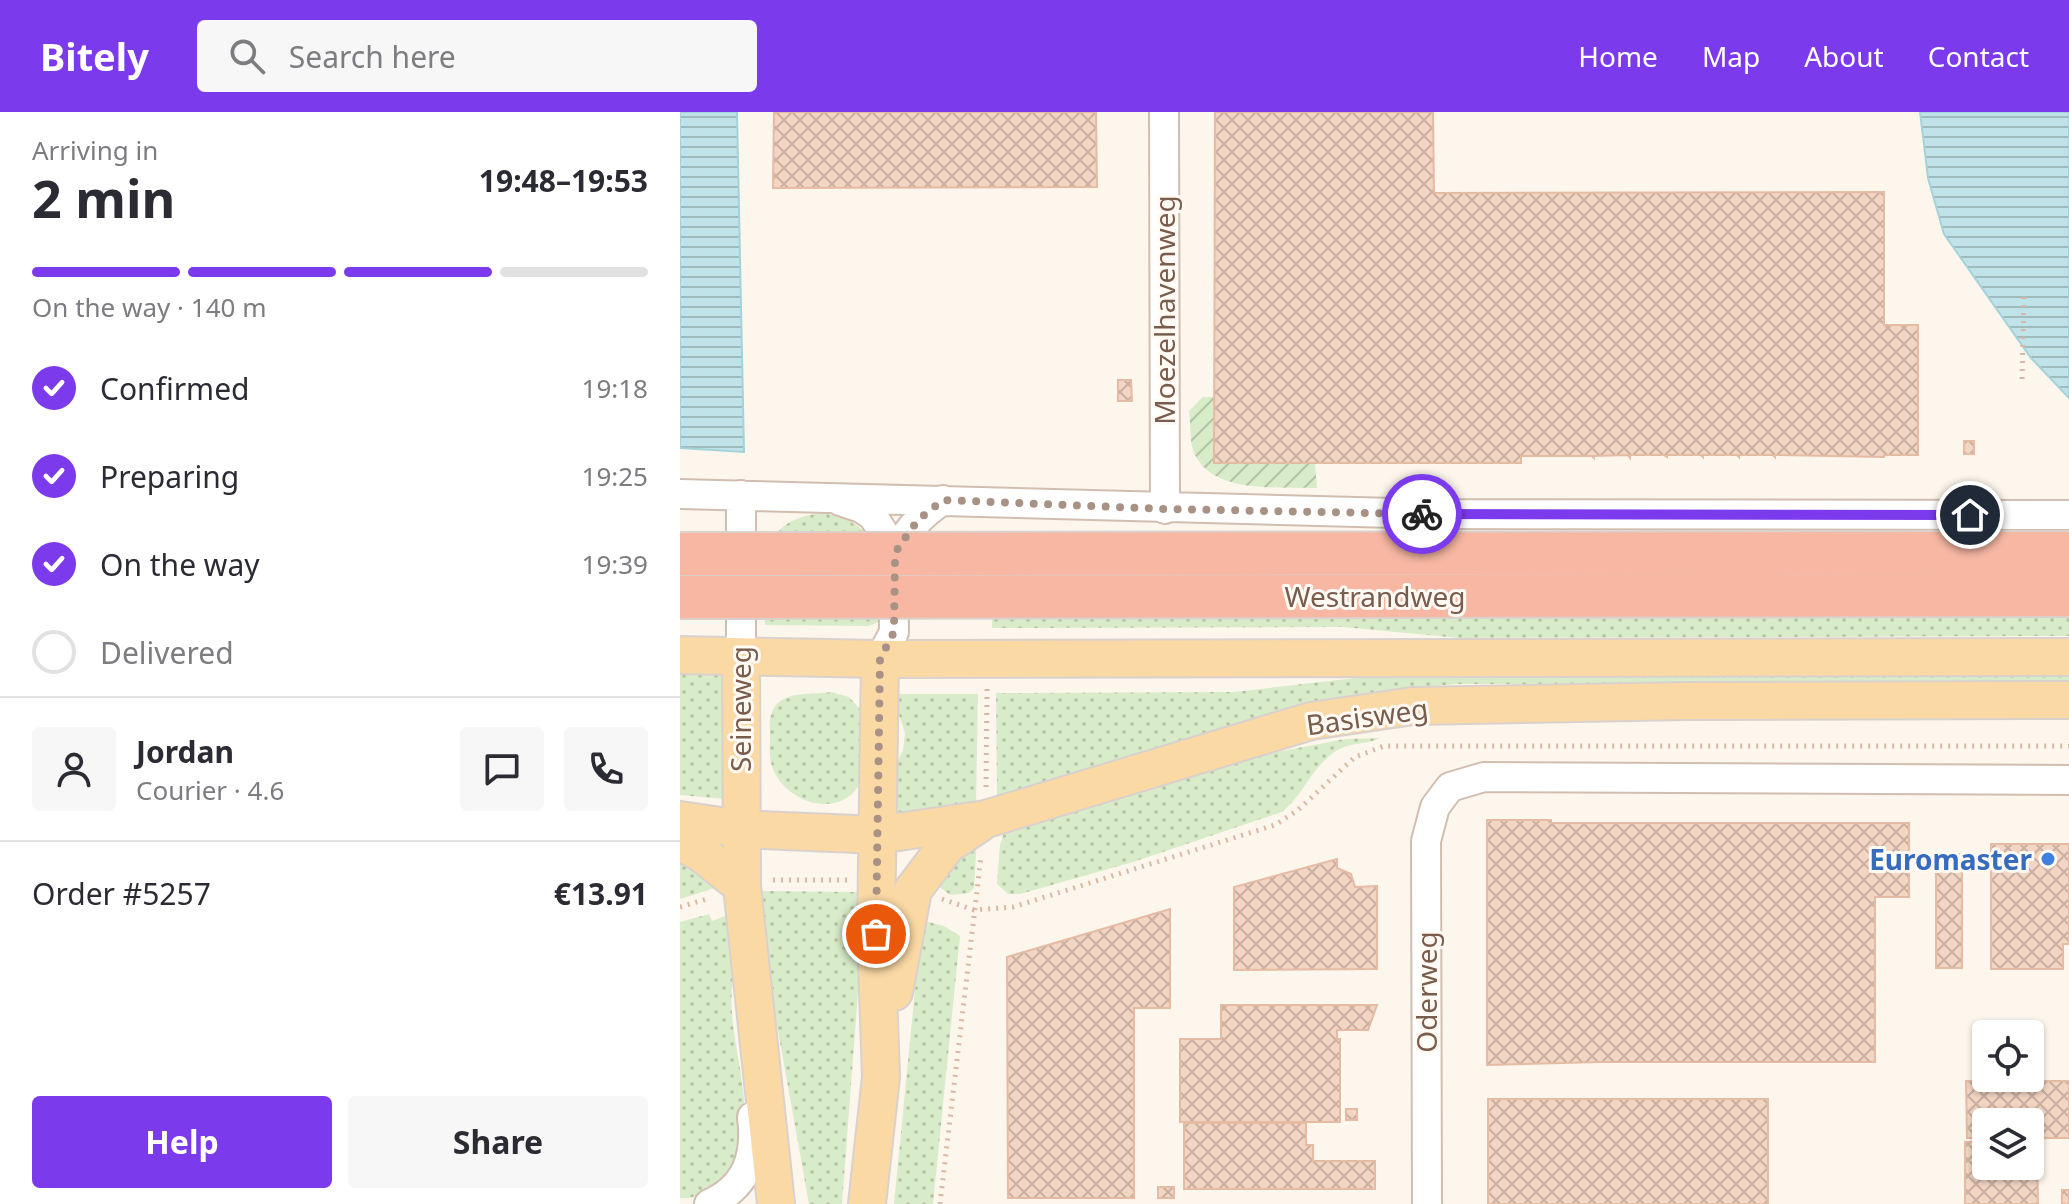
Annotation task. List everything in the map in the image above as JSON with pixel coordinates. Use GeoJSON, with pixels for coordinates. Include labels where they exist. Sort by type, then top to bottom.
{"type":"FeatureCollection","features":[{"type":"Feature","properties":{"kind":"highway","name":"Westrandweg"},"geometry":{"type":"LineString","coordinates":[[680,554],[2069,553]]}},
{"type":"Feature","properties":{"kind":"highway","name":"Westrandweg"},"geometry":{"type":"LineString","coordinates":[[680,597],[2069,595]]}},
{"type":"Feature","properties":{"kind":"main road"},"geometry":{"type":"LineString","coordinates":[[680,655],[741,658]]}},
{"type":"Feature","properties":{"kind":"main road","name":"Basisweg"},"geometry":{"type":"LineString","coordinates":[[741,658],[2069,657]]}},
{"type":"Feature","properties":{"kind":"main road","name":"Seineweg"},"geometry":{"type":"LineString","coordinates":[[741,658],[742,886],[776,1204]]}},
{"type":"Feature","properties":{"kind":"main road"},"geometry":{"type":"LineString","coordinates":[[880,659],[876,934],[881,1077]]}},
{"type":"Feature","properties":{"kind":"main road","name":"Basisweg"},"geometry":{"type":"LineString","coordinates":[[680,820],[741,829],[878,835],[986,819],[1311,721],[1413,706],[1687,701],[2069,700]]}},
{"type":"Feature","properties":{"kind":"main road"},"geometry":{"type":"LineString","coordinates":[[867,1204],[881,1077],[913,890],[947,845],[986,819]]}},
{"type":"Feature","properties":{"kind":"main road"},"geometry":{"type":"LineString","coordinates":[[680,842],[692,846],[742,886]]}},
{"type":"Feature","properties":{"kind":"street","name":"Moezelhavenweg"},"geometry":{"type":"LineString","coordinates":[[1164,112],[1165,509]]}},
{"type":"Feature","properties":{"kind":"street"},"geometry":{"type":"LineString","coordinates":[[680,494],[1433,514],[2069,515]]}},
{"type":"Feature","properties":{"kind":"street","name":"Seineweg"},"geometry":{"type":"LineString","coordinates":[[741,495],[741,658]]}},
{"type":"Feature","properties":{"kind":"street"},"geometry":{"type":"LineString","coordinates":[[820,497],[844,501],[873,516],[885,532],[895,556],[894,632],[880,659]]}},
{"type":"Feature","properties":{"kind":"street"},"geometry":{"type":"LineString","coordinates":[[895,556],[918,520],[943,500]]}},
{"type":"Feature","properties":{"kind":"street","name":"Oderweg"},"geometry":{"type":"LineString","coordinates":[[1427,1204],[1426,841],[1435,807],[1450,787],[1484,777],[2069,780]]}},
{"type":"Feature","properties":{"kind":"street","name":"Seineweg"},"geometry":{"type":"LineString","coordinates":[[709,1204],[743,1177],[753,1156],[754,1135],[737,982],[745,922]]}},
{"type":"Feature","properties":{"kind":"path"},"geometry":{"type":"LineString","coordinates":[[2022,379],[2024,297]]}},
{"type":"Feature","properties":{"kind":"path"},"geometry":{"type":"LineString","coordinates":[[940,1204],[986,819],[986,659]]}},
{"type":"Feature","properties":{"kind":"path"},"geometry":{"type":"LineString","coordinates":[[742,886],[767,880],[878,881]]}},
{"type":"Feature","properties":{"kind":"green space"},"geometry":{"type":"Polygon","coordinates":[[[1203,397],[1214,397],[1215,463],[1315,464],[1317,488],[1249,486],[1217,477],[1204,468],[1193,450],[1189,411],[1203,397]]]}},
{"type":"Feature","properties":{"kind":"green space"},"geometry":{"type":"Polygon","coordinates":[[[823,513],[845,519],[870,538],[878,566],[878,622],[869,626],[765,625],[765,568],[774,537],[784,526],[800,518],[823,513]]]}},
{"type":"Feature","properties":{"kind":"green space"},"geometry":{"type":"Polygon","coordinates":[[[2069,562],[2069,636],[1459,638],[1343,627],[992,628],[993,566],[2069,562]]]}},
{"type":"Feature","properties":{"kind":"green space"},"geometry":{"type":"Polygon","coordinates":[[[2069,665],[2069,683],[1457,684],[1372,692],[1311,704],[997,796],[996,693],[1234,692],[1391,674],[2069,665]]]}},
{"type":"Feature","properties":{"kind":"green space"},"geometry":{"type":"Polygon","coordinates":[[[680,668],[725,671],[725,799],[680,795],[680,668]]]}},
{"type":"Feature","properties":{"kind":"green space"},"geometry":{"type":"Polygon","coordinates":[[[831,692],[849,697],[866,716],[868,751],[865,771],[858,787],[847,798],[833,803],[818,803],[789,791],[778,778],[770,759],[770,721],[773,709],[783,699],[831,692]]]}},
{"type":"Feature","properties":{"kind":"green space"},"geometry":{"type":"Polygon","coordinates":[[[896,694],[978,694],[976,803],[891,816],[890,777],[903,750],[905,733],[895,703],[896,694]]]}},
{"type":"Feature","properties":{"kind":"green space"},"geometry":{"type":"Polygon","coordinates":[[[1380,738],[1335,752],[1321,764],[1282,812],[1133,862],[1020,894],[1008,894],[997,884],[1000,845],[1005,829],[1240,759],[1345,739],[1380,738]]]}},
{"type":"Feature","properties":{"kind":"green space"},"geometry":{"type":"Polygon","coordinates":[[[977,838],[974,888],[969,893],[950,895],[933,882],[977,838]]]}},
{"type":"Feature","properties":{"kind":"green space"},"geometry":{"type":"Polygon","coordinates":[[[680,853],[718,887],[680,899],[680,853]]]}},
{"type":"Feature","properties":{"kind":"green space"},"geometry":{"type":"Polygon","coordinates":[[[759,891],[859,892],[862,940],[842,1204],[809,1204],[761,936],[759,891]]]}},
{"type":"Feature","properties":{"kind":"green space"},"geometry":{"type":"Polygon","coordinates":[[[709,914],[712,921],[728,915],[733,938],[732,1005],[745,1130],[731,1171],[706,1192],[680,1198],[680,922],[709,914]]]}},
{"type":"Feature","properties":{"kind":"green space"},"geometry":{"type":"Polygon","coordinates":[[[925,921],[944,926],[960,936],[933,1204],[894,1204],[920,939],[925,921]]]}},
{"type":"Feature","properties":{"kind":"water"},"geometry":{"type":"Polygon","coordinates":[[[680,112],[737,112],[744,452],[680,448],[680,112]]]}},
{"type":"Feature","properties":{"kind":"water"},"geometry":{"type":"Polygon","coordinates":[[[1920,112],[2069,112],[2069,398],[2031,358],[1944,234],[1928,178],[1920,112]]]}},
{"type":"Feature","properties":{"kind":"building"},"geometry":{"type":"Polygon","coordinates":[[[774,112],[1096,112],[1097,187],[773,188],[774,112]]]}},
{"type":"Feature","properties":{"kind":"building"},"geometry":{"type":"Polygon","coordinates":[[[1215,112],[1433,112],[1434,193],[1884,192],[1884,325],[1918,325],[1918,455],[1521,456],[1521,463],[1214,463],[1215,112]]]}},
{"type":"Feature","properties":{"kind":"building"},"geometry":{"type":"Polygon","coordinates":[[[1118,380],[1131,380],[1132,401],[1118,401],[1118,380]]]}},
{"type":"Feature","properties":{"kind":"building"},"geometry":{"type":"Polygon","coordinates":[[[1964,441],[1974,441],[1974,454],[1964,454],[1964,441]]]}},
{"type":"Feature","properties":{"kind":"building"},"geometry":{"type":"Polygon","coordinates":[[[1487,820],[1551,820],[1551,823],[1909,823],[1909,897],[1875,897],[1875,1062],[1487,1065],[1487,820]]]}},
{"type":"Feature","properties":{"kind":"building"},"geometry":{"type":"Polygon","coordinates":[[[1991,844],[2069,844],[2069,944],[2063,944],[2063,969],[1991,969],[1991,844]]]}},
{"type":"Feature","properties":{"kind":"building"},"geometry":{"type":"Polygon","coordinates":[[[1936,854],[1962,854],[1962,968],[1936,968],[1936,854]]]}},
{"type":"Feature","properties":{"kind":"building"},"geometry":{"type":"Polygon","coordinates":[[[1337,859],[1337,868],[1351,874],[1355,887],[1377,886],[1377,969],[1234,970],[1234,887],[1337,859]]]}},
{"type":"Feature","properties":{"kind":"building"},"geometry":{"type":"Polygon","coordinates":[[[1170,909],[1170,1008],[1134,1008],[1134,1198],[1008,1198],[1007,957],[1170,909]]]}},
{"type":"Feature","properties":{"kind":"building"},"geometry":{"type":"Polygon","coordinates":[[[1221,1005],[1377,1005],[1368,1030],[1337,1030],[1337,1039],[1340,1039],[1340,1122],[1180,1122],[1180,1039],[1221,1039],[1221,1005]]]}},
{"type":"Feature","properties":{"kind":"building"},"geometry":{"type":"Polygon","coordinates":[[[1966,1081],[1972,1081],[1972,1092],[2044,1092],[2044,1081],[2069,1081],[2069,1138],[2044,1138],[2044,1108],[1972,1108],[1972,1138],[1967,1138],[1966,1081]]]}},
{"type":"Feature","properties":{"kind":"building"},"geometry":{"type":"Polygon","coordinates":[[[1488,1099],[1768,1099],[1768,1204],[1488,1204],[1488,1099]]]}},
{"type":"Feature","properties":{"kind":"building"},"geometry":{"type":"Polygon","coordinates":[[[1346,1109],[1357,1109],[1357,1120],[1346,1120],[1346,1109]]]}},
{"type":"Feature","properties":{"kind":"building"},"geometry":{"type":"Polygon","coordinates":[[[1184,1123],[1306,1123],[1306,1145],[1313,1145],[1313,1161],[1375,1161],[1375,1189],[1184,1189],[1184,1123]]]}},
{"type":"Feature","properties":{"kind":"building"},"geometry":{"type":"Polygon","coordinates":[[[1965,1142],[1972,1142],[1972,1180],[2038,1180],[2038,1204],[1965,1204],[1965,1142]]]}},
{"type":"Feature","properties":{"kind":"building"},"geometry":{"type":"Polygon","coordinates":[[[1158,1187],[1174,1187],[1174,1198],[1158,1198],[1158,1187]]]}},
{"type":"Feature","properties":{"kind":"building"},"geometry":{"type":"Polygon","coordinates":[[[2062,1190],[2069,1190],[2069,1204],[2062,1204],[2062,1190]]]}},
{"type":"Feature","properties":{"kind":"way so far"},"geometry":{"type":"LineString","coordinates":[[876,934],[880,659],[894,632],[895,556],[908,532],[931,508],[943,500],[985,500],[1165,509],[1422,514]]}},
{"type":"Feature","properties":{"kind":"place","name":"Euromaster"},"geometry":{"type":"Point","coordinates":[2048,859]}},
{"type":"Feature","properties":{"kind":"route"},"geometry":{"type":"LineString","coordinates":[[1422,514],[1970,515]]}}]}
